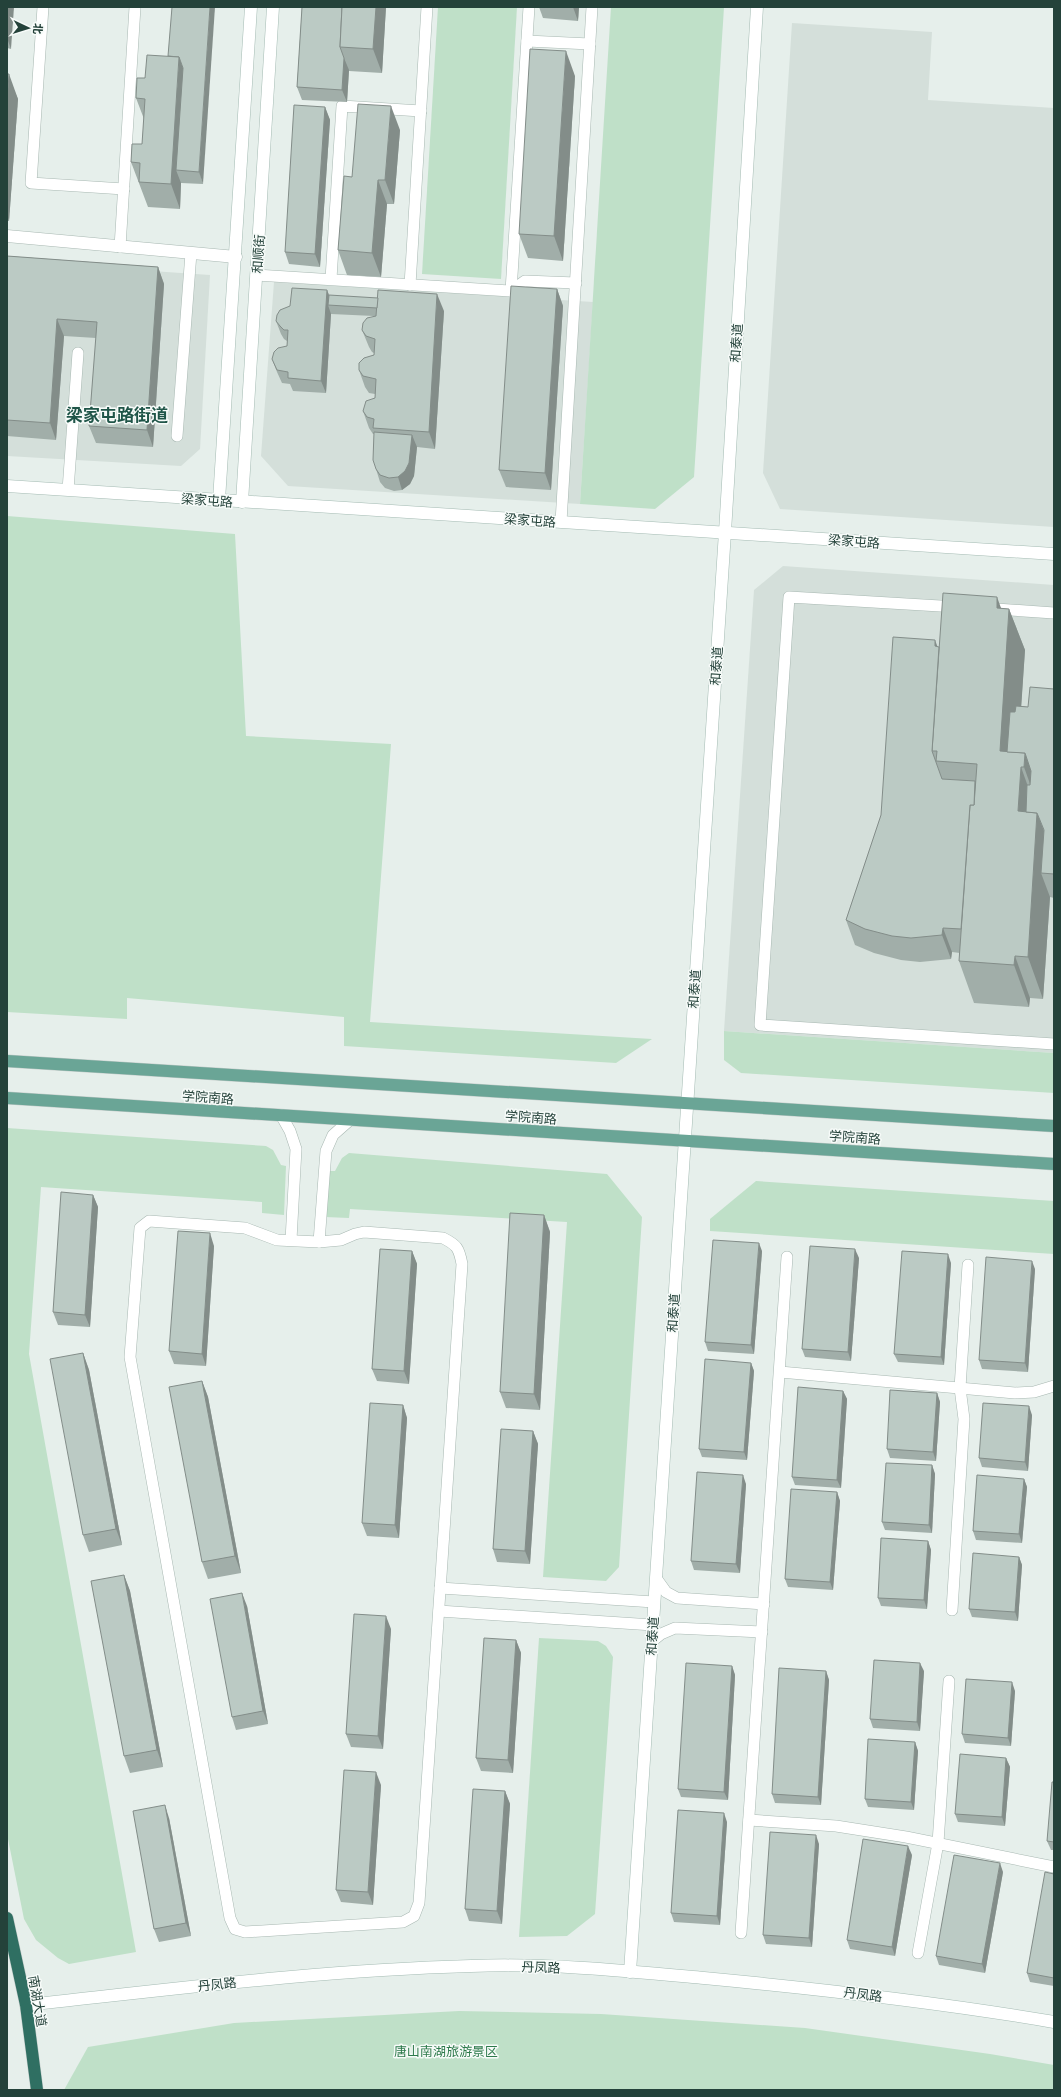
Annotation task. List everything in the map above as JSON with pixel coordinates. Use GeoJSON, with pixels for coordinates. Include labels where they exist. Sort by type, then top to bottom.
{"type":"FeatureCollection","features":[{"type":"Feature","properties":{"kind":"highway","name":"南湖大道"},"geometry":{"type":"LineString","coordinates":[[7,1918],[26,2005],[37,2090]]}},
{"type":"Feature","properties":{"kind":"main road","name":"学院南路"},"geometry":{"type":"LineString","coordinates":[[7,1061],[1054,1126]]}},
{"type":"Feature","properties":{"kind":"main road","name":"学院南路"},"geometry":{"type":"LineString","coordinates":[[7,1098],[1054,1164]]}},
{"type":"Feature","properties":{"kind":"street","name":"和顺街"},"geometry":{"type":"LineString","coordinates":[[219,500],[236,257],[251,7]]}},
{"type":"Feature","properties":{"kind":"street","name":"和顺街"},"geometry":{"type":"LineString","coordinates":[[242,502],[273,7]]}},
{"type":"Feature","properties":{"kind":"street","name":"和泰道"},"geometry":{"type":"LineString","coordinates":[[630,1972],[725,532],[757,7]]}},
{"type":"Feature","properties":{"kind":"street"},"geometry":{"type":"LineString","coordinates":[[7,236],[236,257]]}},
{"type":"Feature","properties":{"kind":"street","name":"梁家屯路"},"geometry":{"type":"LineString","coordinates":[[7,486],[1054,554]]}},
{"type":"Feature","properties":{"kind":"street","name":"丹凤路"},"geometry":{"type":"LineString","coordinates":[[26,2005],[243,1981],[352,1972],[473,1965],[630,1972],[873,1995],[1054,2022]]}},
{"type":"Feature","properties":{"kind":"lane"},"geometry":{"type":"LineString","coordinates":[[43,7],[31,183],[124,189]]}},
{"type":"Feature","properties":{"kind":"lane"},"geometry":{"type":"LineString","coordinates":[[120,247],[135,7]]}},
{"type":"Feature","properties":{"kind":"lane"},"geometry":{"type":"LineString","coordinates":[[410,285],[427,7]]}},
{"type":"Feature","properties":{"kind":"lane"},"geometry":{"type":"LineString","coordinates":[[512,291],[529,7]]}},
{"type":"Feature","properties":{"kind":"lane"},"geometry":{"type":"LineString","coordinates":[[561,522],[592,7]]}},
{"type":"Feature","properties":{"kind":"lane"},"geometry":{"type":"LineString","coordinates":[[527,41],[590,44]]}},
{"type":"Feature","properties":{"kind":"lane"},"geometry":{"type":"LineString","coordinates":[[330,280],[342,106],[420,111]]}},
{"type":"Feature","properties":{"kind":"lane"},"geometry":{"type":"LineString","coordinates":[[177,436],[191,253]]}},
{"type":"Feature","properties":{"kind":"lane"},"geometry":{"type":"LineString","coordinates":[[256,275],[512,291],[525,281],[576,283]]}},
{"type":"Feature","properties":{"kind":"lane"},"geometry":{"type":"LineString","coordinates":[[68,490],[78,353]]}},
{"type":"Feature","properties":{"kind":"lane"},"geometry":{"type":"LineString","coordinates":[[968,608],[789,597],[760,1024],[1054,1044]]}},
{"type":"Feature","properties":{"kind":"lane"},"geometry":{"type":"LineString","coordinates":[[984,609],[1054,613]]}},
{"type":"Feature","properties":{"kind":"lane"},"geometry":{"type":"LineString","coordinates":[[281,1115],[290,1131],[296,1149],[291,1240]]}},
{"type":"Feature","properties":{"kind":"lane"},"geometry":{"type":"LineString","coordinates":[[319,1242],[326,1151],[333,1135],[350,1120]]}},
{"type":"Feature","properties":{"kind":"lane"},"geometry":{"type":"LineString","coordinates":[[148,1221],[245,1228],[277,1240],[291,1240],[319,1242],[341,1240],[364,1232],[442,1238],[452,1243],[460,1250],[462,1264],[439,1611],[419,1903],[414,1916],[403,1922],[245,1932],[235,1930],[230,1918],[130,1357],[140,1228],[148,1221]]}},
{"type":"Feature","properties":{"kind":"lane"},"geometry":{"type":"LineString","coordinates":[[741,1933],[787,1257]]}},
{"type":"Feature","properties":{"kind":"lane"},"geometry":{"type":"LineString","coordinates":[[952,1610],[964,1419],[960,1388],[968,1265]]}},
{"type":"Feature","properties":{"kind":"lane"},"geometry":{"type":"LineString","coordinates":[[780,1372],[1015,1394],[1034,1392],[1054,1386]]}},
{"type":"Feature","properties":{"kind":"lane"},"geometry":{"type":"LineString","coordinates":[[656,1578],[666,1592],[677,1598],[764,1604]]}},
{"type":"Feature","properties":{"kind":"lane"},"geometry":{"type":"LineString","coordinates":[[440,1588],[654,1602]]}},
{"type":"Feature","properties":{"kind":"lane"},"geometry":{"type":"LineString","coordinates":[[439,1611],[653,1625]]}},
{"type":"Feature","properties":{"kind":"lane"},"geometry":{"type":"LineString","coordinates":[[651,1642],[661,1634],[675,1628],[762,1632]]}},
{"type":"Feature","properties":{"kind":"lane"},"geometry":{"type":"LineString","coordinates":[[918,1953],[938,1843],[949,1681]]}},
{"type":"Feature","properties":{"kind":"lane"},"geometry":{"type":"LineString","coordinates":[[749,1820],[836,1826],[938,1843],[1054,1867]]}},
{"type":"Feature","properties":{"kind":"shaded area"},"geometry":{"type":"Polygon","coordinates":[[[792,23],[932,32],[928,100],[1054,108],[1054,527],[780,509],[763,473],[792,23]]]}},
{"type":"Feature","properties":{"kind":"shaded area"},"geometry":{"type":"Polygon","coordinates":[[[7,261],[210,275],[200,449],[181,466],[7,456],[7,261]]]}},
{"type":"Feature","properties":{"kind":"shaded area"},"geometry":{"type":"Polygon","coordinates":[[[274,282],[593,302],[580,504],[288,486],[261,456],[274,282]]]}},
{"type":"Feature","properties":{"kind":"shaded area"},"geometry":{"type":"Polygon","coordinates":[[[783,566],[1054,585],[1054,1053],[724,1031],[754,590],[783,566]]]}},
{"type":"Feature","properties":{"kind":"green space"},"geometry":{"type":"Polygon","coordinates":[[[438,7],[517,7],[501,279],[422,274],[438,7]]]}},
{"type":"Feature","properties":{"kind":"green space"},"geometry":{"type":"Polygon","coordinates":[[[611,7],[724,7],[694,477],[655,509],[580,504],[611,7]]]}},
{"type":"Feature","properties":{"kind":"green space"},"geometry":{"type":"Polygon","coordinates":[[[7,516],[235,534],[246,736],[391,744],[370,1022],[652,1039],[616,1063],[344,1046],[344,1017],[127,998],[127,1019],[7,1012],[7,516]]]}},
{"type":"Feature","properties":{"kind":"green space"},"geometry":{"type":"Polygon","coordinates":[[[724,1031],[1054,1053],[1054,1093],[741,1073],[724,1060],[724,1031]]]}},
{"type":"Feature","properties":{"kind":"green space"},"geometry":{"type":"Polygon","coordinates":[[[7,1128],[266,1146],[273,1150],[281,1165],[286,1166],[284,1215],[262,1213],[262,1202],[41,1187],[29,1354],[136,1952],[69,1964],[58,1958],[36,1940],[24,1919],[7,1834],[7,1128]]]}},
{"type":"Feature","properties":{"kind":"green space"},"geometry":{"type":"Polygon","coordinates":[[[349,1153],[607,1174],[642,1217],[619,1567],[606,1581],[543,1577],[567,1222],[350,1209],[349,1218],[325,1217],[329,1171],[335,1171],[342,1158],[349,1153]]]}},
{"type":"Feature","properties":{"kind":"green space"},"geometry":{"type":"Polygon","coordinates":[[[756,1181],[1054,1201],[1054,1254],[710,1231],[710,1219],[756,1181]]]}},
{"type":"Feature","properties":{"kind":"green space"},"geometry":{"type":"Polygon","coordinates":[[[539,1638],[598,1641],[606,1646],[613,1657],[595,1914],[567,1936],[519,1937],[539,1638]]]}},
{"type":"Feature","properties":{"kind":"green space","name":"唐山南湖旅游景区"},"geometry":{"type":"Polygon","coordinates":[[[459,2011],[601,2014],[805,2028],[990,2054],[1054,2065],[1054,2090],[64,2090],[88,2047],[234,2023],[459,2011]]]}},
{"type":"Feature","properties":{"kind":"building"},"geometry":{"type":"Polygon","coordinates":[[[172,7],[210,7],[199,172],[176,170],[183,68],[179,57],[168,56],[172,7]]]}},
{"type":"Feature","properties":{"kind":"building"},"geometry":{"type":"Polygon","coordinates":[[[302,7],[342,7],[340,47],[344,58],[342,90],[297,87],[302,7]]]}},
{"type":"Feature","properties":{"kind":"building"},"geometry":{"type":"Polygon","coordinates":[[[342,7],[376,7],[373,49],[340,47],[342,7]]]}},
{"type":"Feature","properties":{"kind":"building"},"geometry":{"type":"Polygon","coordinates":[[[530,49],[566,51],[554,236],[519,234],[530,49]]]}},
{"type":"Feature","properties":{"kind":"building"},"geometry":{"type":"Polygon","coordinates":[[[147,55],[179,57],[171,184],[139,182],[140,163],[131,162],[132,144],[142,144],[145,99],[136,98],[137,78],[145,78],[147,55]]]}},
{"type":"Feature","properties":{"kind":"building"},"geometry":{"type":"Polygon","coordinates":[[[7,74],[9,74],[7,104],[7,74]]]}},
{"type":"Feature","properties":{"kind":"building"},"geometry":{"type":"Polygon","coordinates":[[[358,104],[391,106],[385,180],[378,180],[372,253],[338,250],[344,176],[352,177],[358,104]]]}},
{"type":"Feature","properties":{"kind":"building"},"geometry":{"type":"Polygon","coordinates":[[[294,105],[325,107],[315,254],[285,252],[294,105]]]}},
{"type":"Feature","properties":{"kind":"building"},"geometry":{"type":"Polygon","coordinates":[[[7,256],[158,267],[147,430],[89,426],[97,322],[57,319],[50,423],[7,420],[7,256]]]}},
{"type":"Feature","properties":{"kind":"building"},"geometry":{"type":"Polygon","coordinates":[[[511,286],[557,289],[545,473],[499,470],[511,286]]]}},
{"type":"Feature","properties":{"kind":"building"},"geometry":{"type":"Polygon","coordinates":[[[292,288],[327,290],[321,381],[288,378],[288,372],[277,370],[272,359],[274,352],[278,348],[287,346],[288,330],[284,330],[276,321],[280,310],[290,306],[292,288]]]}},
{"type":"Feature","properties":{"kind":"building"},"geometry":{"type":"Polygon","coordinates":[[[378,290],[437,294],[429,432],[373,428],[374,419],[367,417],[363,411],[366,401],[375,398],[376,379],[363,376],[359,370],[359,363],[364,358],[374,355],[375,339],[366,336],[362,330],[363,323],[367,318],[376,316],[378,290]]]}},
{"type":"Feature","properties":{"kind":"building"},"geometry":{"type":"Polygon","coordinates":[[[329,295],[378,298],[377,308],[328,305],[329,295]]]}},
{"type":"Feature","properties":{"kind":"building"},"geometry":{"type":"Polygon","coordinates":[[[374,432],[412,435],[409,463],[405,471],[398,477],[389,478],[380,475],[376,469],[373,460],[374,432]]]}},
{"type":"Feature","properties":{"kind":"building"},"geometry":{"type":"Polygon","coordinates":[[[943,593],[997,597],[997,608],[1009,609],[1000,751],[1025,753],[1024,767],[1021,767],[1018,811],[1037,813],[1028,957],[1015,956],[1014,965],[959,961],[970,805],[974,805],[977,764],[936,761],[937,751],[932,751],[943,593]]]}},
{"type":"Feature","properties":{"kind":"building"},"geometry":{"type":"Polygon","coordinates":[[[893,637],[935,640],[935,646],[939,647],[932,751],[942,779],[975,781],[974,805],[970,805],[961,929],[943,928],[942,935],[911,938],[892,936],[865,929],[846,920],[881,815],[893,637]]]}},
{"type":"Feature","properties":{"kind":"building"},"geometry":{"type":"Polygon","coordinates":[[[1030,687],[1054,689],[1054,874],[1041,873],[1044,830],[1037,813],[1026,812],[1027,785],[1030,785],[1031,771],[1025,753],[1007,752],[1010,712],[1015,712],[1016,706],[1028,707],[1030,687]]]}},
{"type":"Feature","properties":{"kind":"building"},"geometry":{"type":"Polygon","coordinates":[[[61,1192],[93,1195],[85,1315],[53,1312],[61,1192]]]}},
{"type":"Feature","properties":{"kind":"building"},"geometry":{"type":"Polygon","coordinates":[[[510,1213],[544,1215],[534,1394],[500,1392],[510,1213]]]}},
{"type":"Feature","properties":{"kind":"building"},"geometry":{"type":"Polygon","coordinates":[[[178,1231],[210,1233],[202,1354],[169,1351],[178,1231]]]}},
{"type":"Feature","properties":{"kind":"building"},"geometry":{"type":"Polygon","coordinates":[[[713,1240],[759,1243],[751,1345],[705,1342],[713,1240]]]}},
{"type":"Feature","properties":{"kind":"building"},"geometry":{"type":"Polygon","coordinates":[[[810,1246],[855,1249],[848,1352],[802,1349],[810,1246]]]}},
{"type":"Feature","properties":{"kind":"building"},"geometry":{"type":"Polygon","coordinates":[[[380,1249],[412,1251],[404,1371],[372,1369],[380,1249]]]}},
{"type":"Feature","properties":{"kind":"building"},"geometry":{"type":"Polygon","coordinates":[[[902,1251],[948,1254],[941,1357],[894,1354],[902,1251]]]}},
{"type":"Feature","properties":{"kind":"building"},"geometry":{"type":"Polygon","coordinates":[[[986,1257],[1032,1261],[1025,1363],[979,1360],[986,1257]]]}},
{"type":"Feature","properties":{"kind":"building"},"geometry":{"type":"Polygon","coordinates":[[[83,1353],[116,1529],[83,1535],[50,1359],[83,1353]]]}},
{"type":"Feature","properties":{"kind":"building"},"geometry":{"type":"Polygon","coordinates":[[[705,1359],[751,1363],[744,1452],[699,1449],[705,1359]]]}},
{"type":"Feature","properties":{"kind":"building"},"geometry":{"type":"Polygon","coordinates":[[[202,1381],[235,1556],[202,1562],[169,1387],[202,1381]]]}},
{"type":"Feature","properties":{"kind":"building"},"geometry":{"type":"Polygon","coordinates":[[[798,1387],[843,1391],[837,1480],[792,1477],[798,1387]]]}},
{"type":"Feature","properties":{"kind":"building"},"geometry":{"type":"Polygon","coordinates":[[[890,1390],[937,1393],[933,1452],[887,1449],[890,1390]]]}},
{"type":"Feature","properties":{"kind":"building"},"geometry":{"type":"Polygon","coordinates":[[[370,1403],[403,1405],[395,1525],[362,1523],[370,1403]]]}},
{"type":"Feature","properties":{"kind":"building"},"geometry":{"type":"Polygon","coordinates":[[[983,1403],[1029,1406],[1025,1462],[979,1458],[983,1403]]]}},
{"type":"Feature","properties":{"kind":"building"},"geometry":{"type":"Polygon","coordinates":[[[501,1429],[533,1431],[525,1551],[493,1549],[501,1429]]]}},
{"type":"Feature","properties":{"kind":"building"},"geometry":{"type":"Polygon","coordinates":[[[886,1463],[932,1465],[929,1525],[882,1522],[886,1463]]]}},
{"type":"Feature","properties":{"kind":"building"},"geometry":{"type":"Polygon","coordinates":[[[697,1472],[743,1475],[736,1564],[691,1561],[697,1472]]]}},
{"type":"Feature","properties":{"kind":"building"},"geometry":{"type":"Polygon","coordinates":[[[977,1475],[1024,1479],[1019,1534],[973,1531],[977,1475]]]}},
{"type":"Feature","properties":{"kind":"building"},"geometry":{"type":"Polygon","coordinates":[[[791,1489],[837,1492],[830,1582],[785,1579],[791,1489]]]}},
{"type":"Feature","properties":{"kind":"building"},"geometry":{"type":"Polygon","coordinates":[[[881,1538],[928,1541],[924,1600],[878,1598],[881,1538]]]}},
{"type":"Feature","properties":{"kind":"building"},"geometry":{"type":"Polygon","coordinates":[[[973,1553],[1019,1557],[1015,1612],[969,1609],[973,1553]]]}},
{"type":"Feature","properties":{"kind":"building"},"geometry":{"type":"Polygon","coordinates":[[[124,1575],[157,1750],[124,1756],[91,1581],[124,1575]]]}},
{"type":"Feature","properties":{"kind":"building"},"geometry":{"type":"Polygon","coordinates":[[[242,1593],[263,1711],[232,1717],[210,1599],[242,1593]]]}},
{"type":"Feature","properties":{"kind":"building"},"geometry":{"type":"Polygon","coordinates":[[[354,1614],[386,1616],[378,1736],[346,1734],[354,1614]]]}},
{"type":"Feature","properties":{"kind":"building"},"geometry":{"type":"Polygon","coordinates":[[[484,1638],[516,1640],[508,1760],[476,1758],[484,1638]]]}},
{"type":"Feature","properties":{"kind":"building"},"geometry":{"type":"Polygon","coordinates":[[[874,1660],[920,1663],[917,1722],[870,1719],[874,1660]]]}},
{"type":"Feature","properties":{"kind":"building"},"geometry":{"type":"Polygon","coordinates":[[[686,1663],[732,1666],[724,1792],[678,1789],[686,1663]]]}},
{"type":"Feature","properties":{"kind":"building"},"geometry":{"type":"Polygon","coordinates":[[[779,1668],[826,1671],[818,1797],[772,1794],[779,1668]]]}},
{"type":"Feature","properties":{"kind":"building"},"geometry":{"type":"Polygon","coordinates":[[[966,1679],[1012,1682],[1008,1738],[962,1734],[966,1679]]]}},
{"type":"Feature","properties":{"kind":"building"},"geometry":{"type":"Polygon","coordinates":[[[868,1739],[915,1742],[911,1802],[865,1799],[868,1739]]]}},
{"type":"Feature","properties":{"kind":"building"},"geometry":{"type":"Polygon","coordinates":[[[960,1754],[1006,1758],[1002,1817],[955,1814],[960,1754]]]}},
{"type":"Feature","properties":{"kind":"building"},"geometry":{"type":"Polygon","coordinates":[[[344,1770],[376,1772],[368,1892],[336,1890],[344,1770]]]}},
{"type":"Feature","properties":{"kind":"building"},"geometry":{"type":"Polygon","coordinates":[[[1052,1782],[1054,1782],[1054,1842],[1047,1841],[1052,1782]]]}},
{"type":"Feature","properties":{"kind":"building"},"geometry":{"type":"Polygon","coordinates":[[[473,1789],[505,1791],[497,1911],[465,1909],[473,1789]]]}},
{"type":"Feature","properties":{"kind":"building"},"geometry":{"type":"Polygon","coordinates":[[[165,1805],[186,1923],[154,1929],[133,1811],[165,1805]]]}},
{"type":"Feature","properties":{"kind":"building"},"geometry":{"type":"Polygon","coordinates":[[[678,1810],[724,1813],[717,1916],[671,1913],[678,1810]]]}},
{"type":"Feature","properties":{"kind":"building"},"geometry":{"type":"Polygon","coordinates":[[[770,1832],[816,1835],[809,1938],[763,1935],[770,1832]]]}},
{"type":"Feature","properties":{"kind":"building"},"geometry":{"type":"Polygon","coordinates":[[[863,1839],[908,1846],[892,1947],[847,1940],[863,1839]]]}},
{"type":"Feature","properties":{"kind":"building"},"geometry":{"type":"Polygon","coordinates":[[[954,1855],[1000,1863],[982,1964],[936,1956],[954,1855]]]}},
{"type":"Feature","properties":{"kind":"building"},"geometry":{"type":"Polygon","coordinates":[[[1045,1872],[1054,1874],[1054,1978],[1027,1973],[1045,1872]]]}},
{"type":"Feature","properties":{"kind":"district","name":"梁家屯路街道"},"geometry":{"type":"Point","coordinates":[117,415]}}]}
